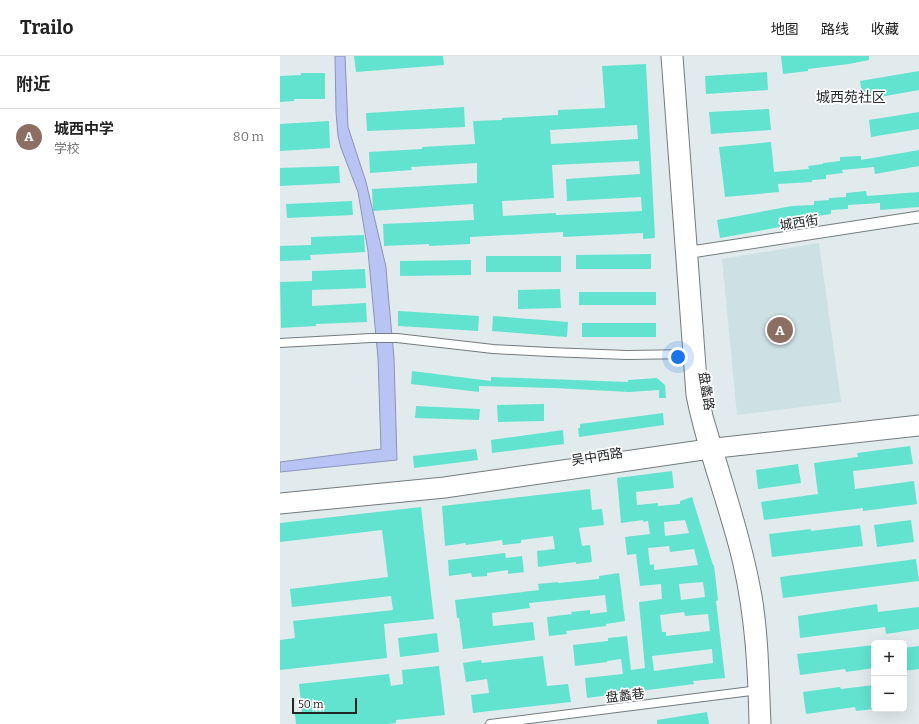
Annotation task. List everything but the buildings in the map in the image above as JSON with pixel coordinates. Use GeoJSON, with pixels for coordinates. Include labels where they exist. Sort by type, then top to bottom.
{"type":"FeatureCollection","features":[{"type":"Feature","properties":{"kind":"main road","name":"盘蠡路"},"geometry":{"type":"LineString","coordinates":[[667,56],[687,253]]}},
{"type":"Feature","properties":{"kind":"main road","name":"盘蠡路"},"geometry":{"type":"LineString","coordinates":[[677,56],[687,253],[694,354],[711,449],[748,560],[756,597],[762,647],[755,724]]}},
{"type":"Feature","properties":{"kind":"main road","name":"城西街"},"geometry":{"type":"LineString","coordinates":[[687,253],[919,217]]}},
{"type":"Feature","properties":{"kind":"main road","name":"吴中西路"},"geometry":{"type":"LineString","coordinates":[[280,499],[444,483],[919,421]]}},
{"type":"Feature","properties":{"kind":"main road","name":"吴中西路"},"geometry":{"type":"LineString","coordinates":[[280,508],[452,492],[711,449],[919,430]]}},
{"type":"Feature","properties":{"kind":"main road","name":"盘蠡路"},"geometry":{"type":"LineString","coordinates":[[759,690],[765,724]]}},
{"type":"Feature","properties":{"kind":"street"},"geometry":{"type":"LineString","coordinates":[[280,343],[397,338],[493,349],[541,352],[627,355],[694,354]]}},
{"type":"Feature","properties":{"kind":"street","name":"盘蠡巷"},"geometry":{"type":"LineString","coordinates":[[490,724],[759,690]]}},
{"type":"Feature","properties":{"kind":"shaded area"},"geometry":{"type":"Polygon","coordinates":[[[819,243],[841,402],[737,415],[722,259],[819,243]]]}},
{"type":"Feature","properties":{"kind":"water"},"geometry":{"type":"Polygon","coordinates":[[[335,56],[345,56],[348,127],[366,182],[386,267],[394,358],[397,460],[280,472],[280,462],[381,449],[378,358],[368,251],[358,192],[341,148],[338,136],[335,56]]]}},
{"type":"Feature","properties":{"kind":"place","name":"城西中学"},"geometry":{"type":"Point","coordinates":[780,330]}},
{"type":"Feature","properties":{"kind":"district","name":"城西苑社区"},"geometry":{"type":"Point","coordinates":[851,97]}}]}
